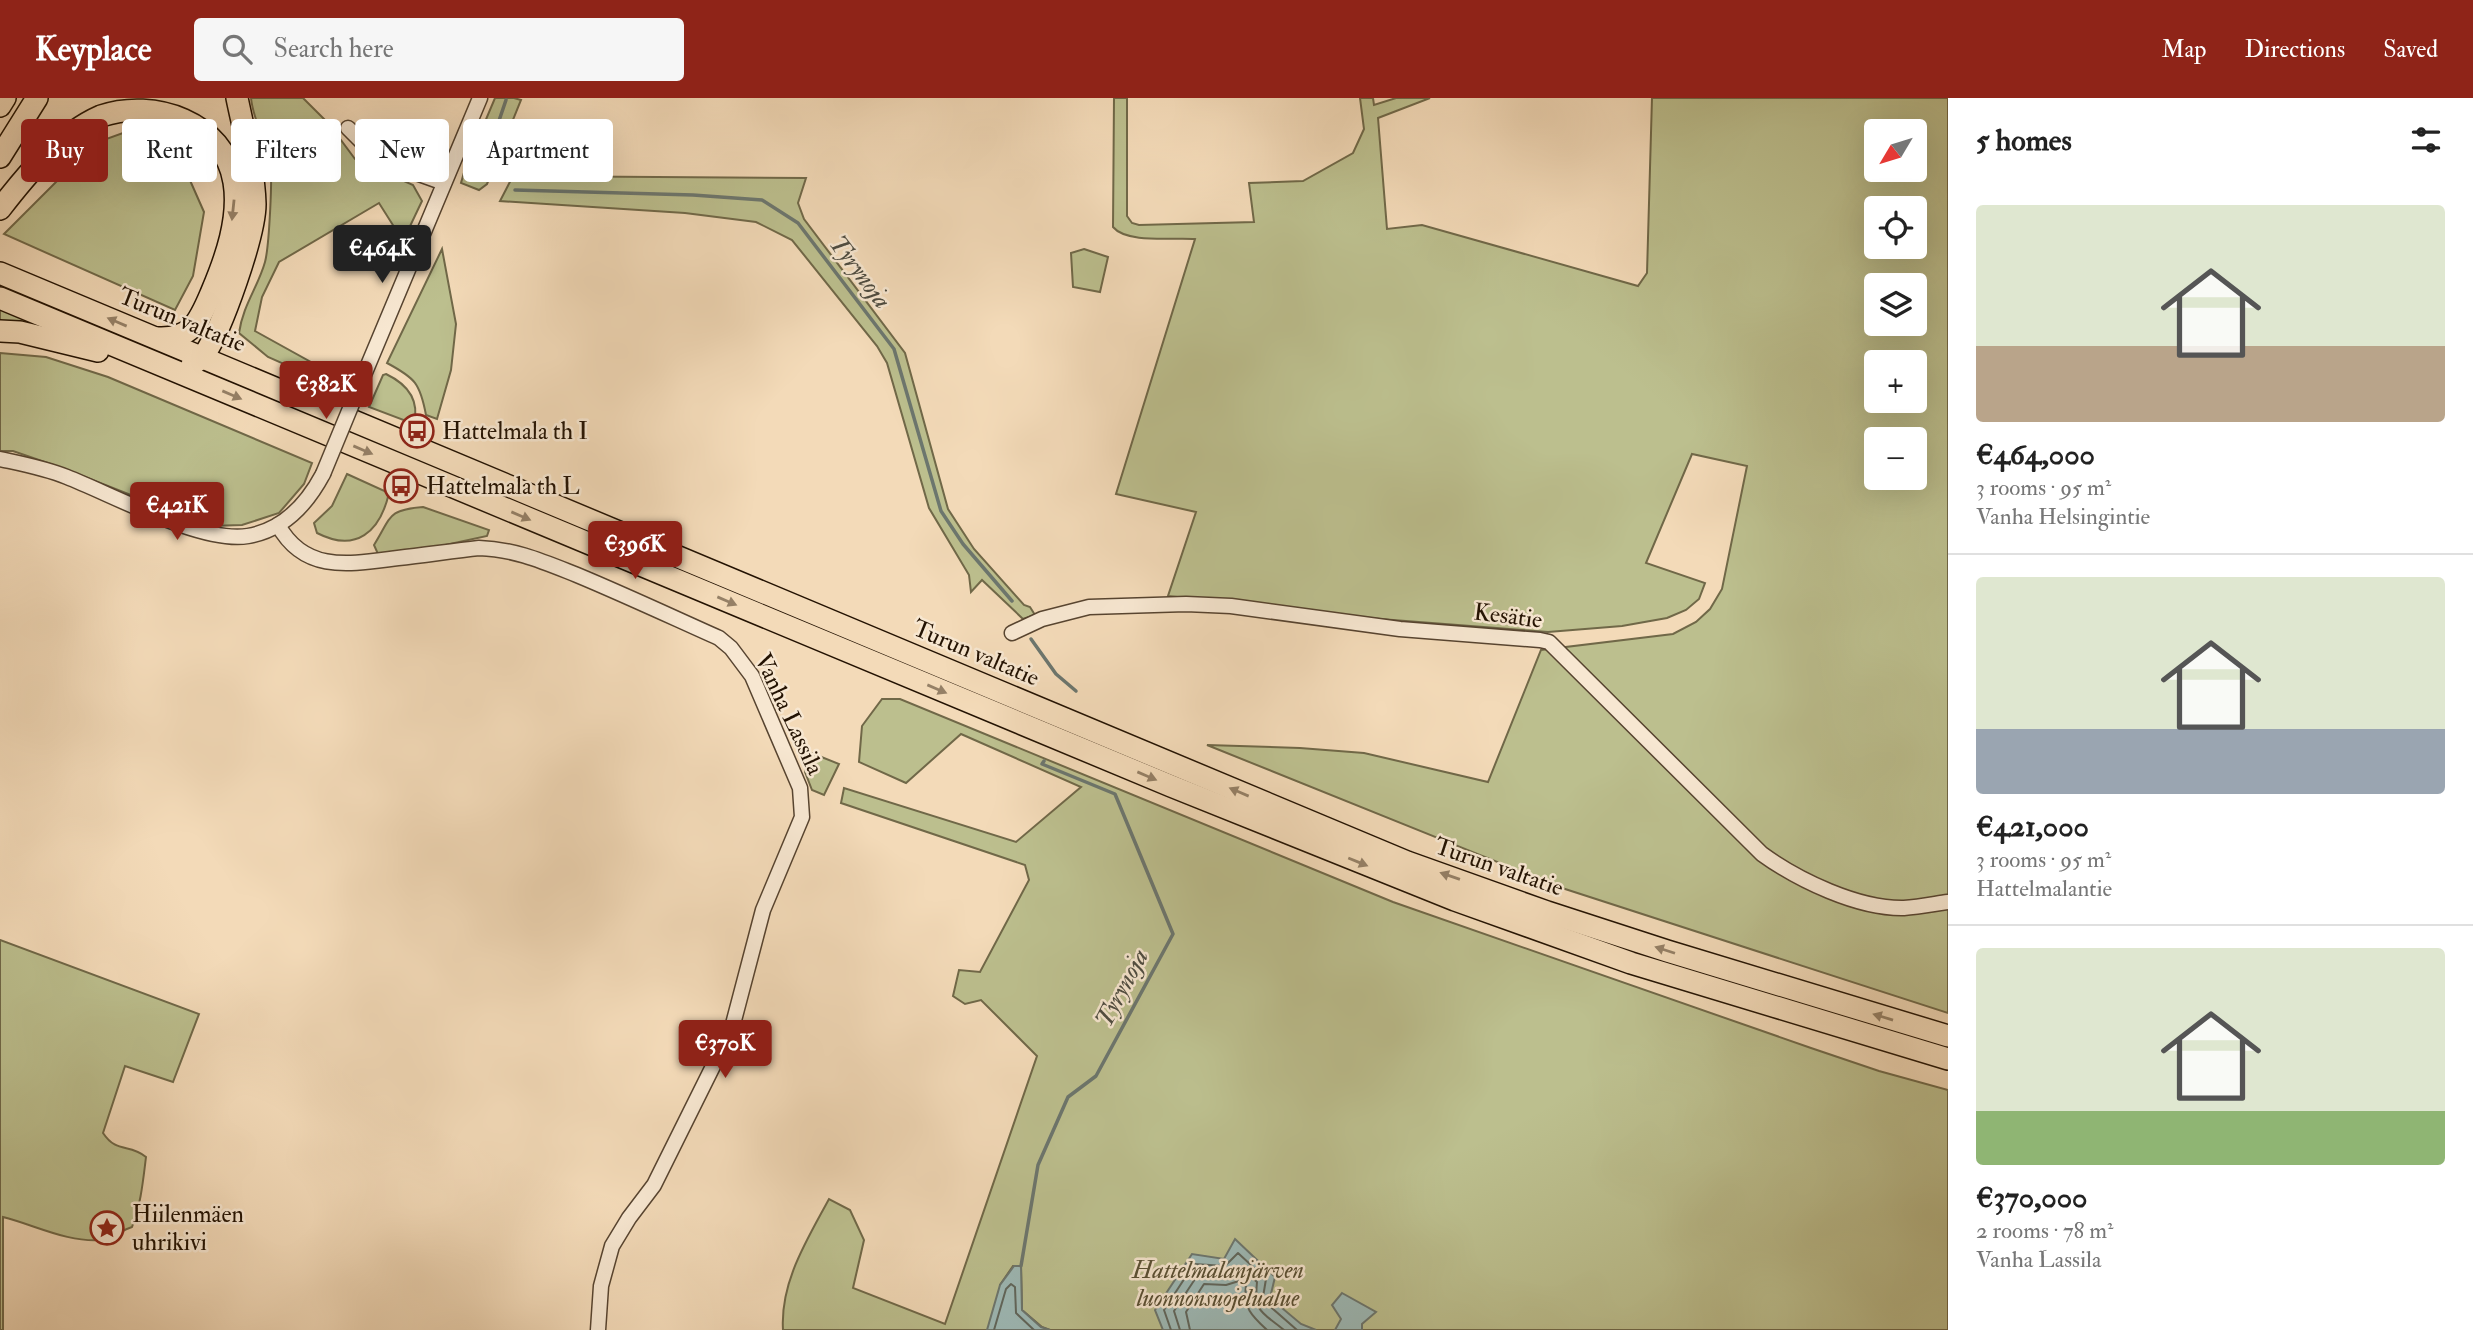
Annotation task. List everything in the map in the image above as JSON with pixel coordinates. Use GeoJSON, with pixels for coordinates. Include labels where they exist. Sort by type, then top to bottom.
{"type":"FeatureCollection","features":[{"type":"Feature","properties":{"kind":"highway"},"geometry":{"type":"LineString","coordinates":[[0,106],[5,98]]}},
{"type":"Feature","properties":{"kind":"highway"},"geometry":{"type":"LineString","coordinates":[[0,158],[37,98]]}},
{"type":"Feature","properties":{"kind":"highway"},"geometry":{"type":"LineString","coordinates":[[169,369],[187,368],[203,357],[216,334],[251,231],[255,204],[237,98]]}},
{"type":"Feature","properties":{"kind":"highway"},"geometry":{"type":"LineString","coordinates":[[0,209],[15,189],[58,145],[102,115],[134,107],[163,108],[198,126],[227,159],[234,181],[235,202],[230,234],[223,263],[194,326],[180,336],[156,338]]}},
{"type":"Feature","properties":{"kind":"highway","name":"Turun valtatie"},"geometry":{"type":"LineString","coordinates":[[0,273],[1407,862],[1667,951],[1948,1037]]}},
{"type":"Feature","properties":{"kind":"highway","name":"Turun valtatie"},"geometry":{"type":"LineString","coordinates":[[0,298],[1158,781],[1455,900],[1631,963],[1948,1059]]}},
{"type":"Feature","properties":{"kind":"highway"},"geometry":{"type":"LineString","coordinates":[[0,331],[20,332],[99,351],[145,358]]}},
{"type":"Feature","properties":{"kind":"highway"},"geometry":{"type":"LineString","coordinates":[[216,334],[235,360],[260,380]]}},
{"type":"Feature","properties":{"kind":"street"},"geometry":{"type":"LineString","coordinates":[[0,459],[42,468],[191,528],[223,536],[246,537],[278,525],[306,502],[323,474],[480,98]]}},
{"type":"Feature","properties":{"kind":"street"},"geometry":{"type":"LineString","coordinates":[[348,128],[363,144],[388,163],[444,183]]}},
{"type":"Feature","properties":{"kind":"street","name":"Vanha Lassila"},"geometry":{"type":"LineString","coordinates":[[278,525],[282,533],[302,552],[333,563],[359,563],[479,548],[496,548],[524,554],[719,638],[731,648],[752,676],[793,768],[802,801],[802,817],[763,910],[732,1028],[654,1185],[612,1246],[601,1286],[598,1330]]}},
{"type":"Feature","properties":{"kind":"street","name":"Kesätie"},"geometry":{"type":"LineString","coordinates":[[1012,633],[1042,619],[1089,607],[1186,604],[1231,606],[1400,629],[1549,642],[1762,854],[1786,871],[1821,887],[1876,905],[1903,908],[1948,902]]}},
{"type":"Feature","properties":{"kind":"green space"},"geometry":{"type":"Polygon","coordinates":[[[251,98],[303,98],[324,119],[256,119],[251,98]]]}},
{"type":"Feature","properties":{"kind":"green space"},"geometry":{"type":"Polygon","coordinates":[[[495,98],[521,100],[513,119],[486,119],[495,98]]]}},
{"type":"Feature","properties":{"kind":"green space"},"geometry":{"type":"Polygon","coordinates":[[[1114,98],[1127,98],[1127,216],[1132,223],[1139,225],[1254,222],[1249,183],[1303,181],[1353,153],[1364,129],[1360,98],[1373,98],[1374,105],[1396,98],[1430,98],[1378,118],[1387,229],[1422,225],[1638,286],[1647,273],[1652,98],[1948,98],[1948,1013],[1562,888],[1207,745],[1364,753],[1488,782],[1541,650],[1673,634],[1696,622],[1710,609],[1722,589],[1747,466],[1692,454],[1646,563],[1705,583],[1699,599],[1686,610],[1667,618],[1622,626],[1548,632],[1380,619],[1168,596],[1196,512],[1116,494],[1195,239],[1140,238],[1113,227],[1114,98]]]}},
{"type":"Feature","properties":{"kind":"green space"},"geometry":{"type":"Polygon","coordinates":[[[122,133],[122,182],[191,182],[204,212],[193,276],[175,310],[4,234],[56,182],[108,182],[108,138],[122,133]]]}},
{"type":"Feature","properties":{"kind":"green space"},"geometry":{"type":"Polygon","coordinates":[[[341,140],[355,159],[355,182],[406,182],[413,185],[422,201],[403,241],[379,203],[279,262],[262,297],[255,331],[336,376],[340,389],[268,357],[239,333],[265,262],[271,182],[341,182],[341,140]]]}},
{"type":"Feature","properties":{"kind":"green space"},"geometry":{"type":"Polygon","coordinates":[[[463,176],[463,182],[488,182],[479,190],[461,183],[463,176]]]}},
{"type":"Feature","properties":{"kind":"green space"},"geometry":{"type":"Polygon","coordinates":[[[613,177],[806,178],[798,203],[804,219],[905,353],[948,509],[974,549],[1035,615],[1023,619],[982,580],[971,592],[969,575],[929,508],[887,363],[877,346],[792,240],[756,222],[685,213],[500,201],[510,182],[613,182],[613,177]]]}},
{"type":"Feature","properties":{"kind":"green space"},"geometry":{"type":"Polygon","coordinates":[[[442,249],[456,324],[451,370],[437,419],[426,415],[415,383],[387,363],[442,249]]]}},
{"type":"Feature","properties":{"kind":"green space"},"geometry":{"type":"Polygon","coordinates":[[[1084,249],[1108,257],[1100,292],[1073,287],[1071,253],[1084,249]]]}},
{"type":"Feature","properties":{"kind":"green space"},"geometry":{"type":"Polygon","coordinates":[[[0,308],[47,328],[0,326],[0,308]]]}},
{"type":"Feature","properties":{"kind":"green space"},"geometry":{"type":"Polygon","coordinates":[[[0,353],[46,357],[108,377],[312,463],[304,484],[279,513],[242,525],[210,526],[62,468],[13,451],[0,451],[0,353]]]}},
{"type":"Feature","properties":{"kind":"green space"},"geometry":{"type":"Polygon","coordinates":[[[386,374],[410,393],[415,407],[414,424],[369,407],[383,375],[386,374]]]}},
{"type":"Feature","properties":{"kind":"green space"},"geometry":{"type":"Polygon","coordinates":[[[347,474],[389,493],[385,507],[373,528],[355,539],[343,541],[317,533],[314,523],[332,506],[347,474]]]}},
{"type":"Feature","properties":{"kind":"green space"},"geometry":{"type":"Polygon","coordinates":[[[423,507],[489,530],[487,536],[436,547],[378,554],[374,545],[392,516],[403,510],[423,507]]]}},
{"type":"Feature","properties":{"kind":"green space","name":"Hattelmalanjärven luonnonsuojelualue"},"geometry":{"type":"Polygon","coordinates":[[[882,699],[900,699],[1393,902],[1811,1048],[1948,1090],[1948,1330],[1050,1330],[1042,1327],[1022,1310],[1021,1266],[1013,1266],[1000,1285],[1007,1330],[783,1330],[783,1312],[790,1278],[829,1199],[850,1210],[864,1240],[853,1288],[945,1324],[1037,1056],[981,1000],[965,1004],[953,996],[959,970],[980,972],[1029,880],[1025,865],[841,803],[844,788],[1016,842],[1081,787],[961,734],[906,783],[859,762],[862,726],[882,699]]]}},
{"type":"Feature","properties":{"kind":"green space"},"geometry":{"type":"Polygon","coordinates":[[[809,752],[839,764],[824,795],[812,790],[805,772],[809,752]]]}},
{"type":"Feature","properties":{"kind":"green space"},"geometry":{"type":"Polygon","coordinates":[[[0,940],[199,1014],[173,1082],[125,1066],[103,1133],[113,1144],[134,1150],[146,1157],[140,1201],[132,1227],[105,1240],[89,1240],[64,1236],[3,1217],[3,1330],[0,1330],[0,940]]]}},
{"type":"Feature","properties":{"kind":"water"},"geometry":{"type":"Polygon","coordinates":[[[1235,1239],[1275,1277],[1270,1298],[1301,1324],[1316,1330],[1163,1330],[1155,1310],[1192,1254],[1224,1259],[1235,1239]]]}},
{"type":"Feature","properties":{"kind":"water"},"geometry":{"type":"Polygon","coordinates":[[[1014,1266],[1021,1266],[1022,1310],[1041,1327],[1050,1330],[987,1330],[1000,1285],[1014,1266]]]}},
{"type":"Feature","properties":{"kind":"water"},"geometry":{"type":"Polygon","coordinates":[[[1342,1293],[1376,1312],[1362,1324],[1362,1330],[1335,1330],[1341,1319],[1332,1305],[1342,1293]]]}},
{"type":"Feature","properties":{"kind":"waterway"},"geometry":{"type":"LineString","coordinates":[[500,119],[506,100]]}},
{"type":"Feature","properties":{"kind":"waterway","name":"Tyrynoja"},"geometry":{"type":"LineString","coordinates":[[515,190],[693,195],[762,200],[798,223],[894,349],[941,511],[963,544],[1012,601]]}},
{"type":"Feature","properties":{"kind":"waterway"},"geometry":{"type":"LineString","coordinates":[[1031,639],[1056,674],[1076,691]]}},
{"type":"Feature","properties":{"kind":"waterway","name":"Tyrynoja"},"geometry":{"type":"LineString","coordinates":[[1021,1266],[1038,1165],[1068,1097],[1096,1076],[1173,934],[1115,794],[1042,764],[1044,761]]}},
{"type":"Feature","properties":{"kind":"place","name":"Hattelmala th I"},"geometry":{"type":"Point","coordinates":[417,431]}},
{"type":"Feature","properties":{"kind":"place","name":"Hattelmala th L"},"geometry":{"type":"Point","coordinates":[401,486]}},
{"type":"Feature","properties":{"kind":"place","name":"Hiilenmäen uhrikivi"},"geometry":{"type":"Point","coordinates":[107,1228]}}]}
